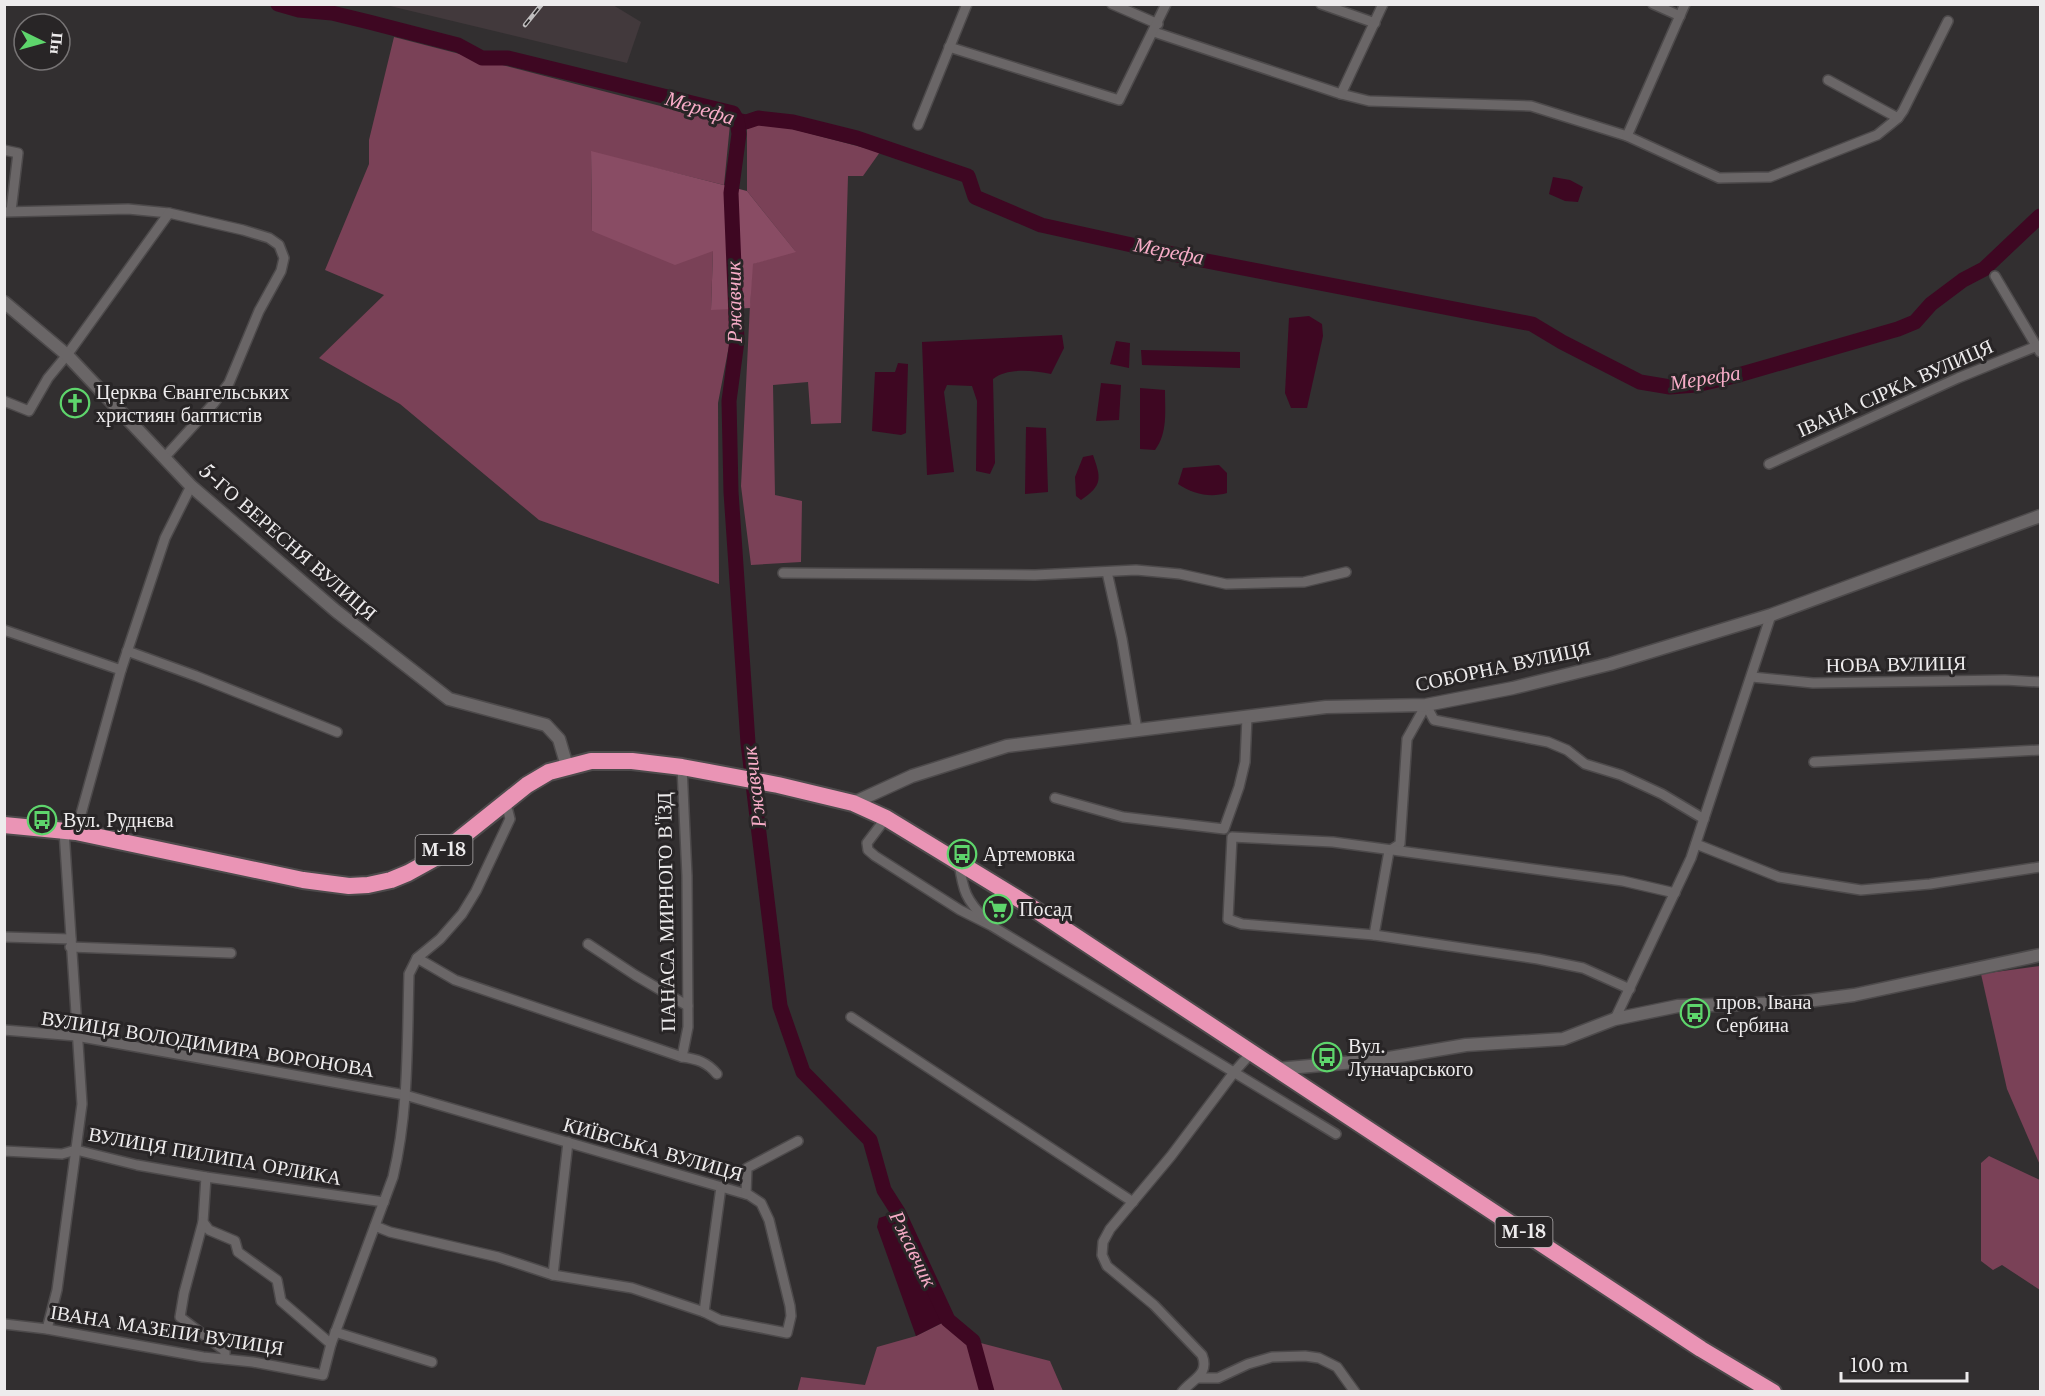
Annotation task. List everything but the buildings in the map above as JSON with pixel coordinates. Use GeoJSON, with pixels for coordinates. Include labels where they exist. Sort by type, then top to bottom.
{"type":"FeatureCollection","features":[{"type":"Feature","properties":{"kind":"highway","name":"М-18"},"geometry":{"type":"LineString","coordinates":[[4,825],[70,832],[303,880],[350,886],[391,880],[408,873],[436,856],[527,785],[549,772],[567,766],[608,759],[731,775],[854,803],[886,818],[1025,903],[1701,1349],[1773,1392]]}},
{"type":"Feature","properties":{"kind":"street"},"geometry":{"type":"LineString","coordinates":[[918,125],[967,4]]}},
{"type":"Feature","properties":{"kind":"street"},"geometry":{"type":"LineString","coordinates":[[1112,4],[1156,28],[1341,94],[1370,101],[1531,106],[1627,136],[1719,178],[1770,177],[1877,135],[1898,118],[1948,21]]}},
{"type":"Feature","properties":{"kind":"street"},"geometry":{"type":"LineString","coordinates":[[949,47],[1119,100],[1166,4]]}},
{"type":"Feature","properties":{"kind":"street"},"geometry":{"type":"LineString","coordinates":[[1320,4],[1375,23]]}},
{"type":"Feature","properties":{"kind":"street"},"geometry":{"type":"LineString","coordinates":[[1341,94],[1383,4]]}},
{"type":"Feature","properties":{"kind":"street"},"geometry":{"type":"LineString","coordinates":[[1653,4],[1680,16]]}},
{"type":"Feature","properties":{"kind":"street"},"geometry":{"type":"LineString","coordinates":[[1627,136],[1685,4]]}},
{"type":"Feature","properties":{"kind":"street"},"geometry":{"type":"LineString","coordinates":[[1828,80],[1898,118]]}},
{"type":"Feature","properties":{"kind":"street"},"geometry":{"type":"LineString","coordinates":[[4,150],[18,153],[8,212],[128,209],[169,213],[269,238],[279,245],[284,258],[281,271],[259,311],[229,383],[214,404],[164,458]]}},
{"type":"Feature","properties":{"kind":"street"},"geometry":{"type":"LineString","coordinates":[[4,401],[29,411],[48,378],[169,213]]}},
{"type":"Feature","properties":{"kind":"street"},"geometry":{"type":"LineString","coordinates":[[1995,276],[2039,349]]}},
{"type":"Feature","properties":{"kind":"street","name":"5-ГО ВЕРЕСНЯ ВУЛИЦЯ"},"geometry":{"type":"LineString","coordinates":[[4,302],[67,355],[191,486],[336,611],[449,699],[546,725],[559,739],[567,766]]}},
{"type":"Feature","properties":{"kind":"street","name":"ІВАНА СІРКА ВУЛИЦЯ"},"geometry":{"type":"LineString","coordinates":[[1769,464],[1958,378],[2039,349]]}},
{"type":"Feature","properties":{"kind":"street"},"geometry":{"type":"LineString","coordinates":[[47,1329],[57,1290],[82,1104],[70,943],[70,832],[165,538],[191,486]]}},
{"type":"Feature","properties":{"kind":"street","name":"СОБОРНА ВУЛИЦЯ"},"geometry":{"type":"LineString","coordinates":[[854,803],[912,776],[1007,746],[1326,707],[1426,705],[1513,688],[1610,664],[1771,615],[2040,516]]}},
{"type":"Feature","properties":{"kind":"street"},"geometry":{"type":"LineString","coordinates":[[783,573],[1035,575],[1136,570],[1180,574],[1226,584],[1304,582],[1346,572]]}},
{"type":"Feature","properties":{"kind":"street"},"geometry":{"type":"LineString","coordinates":[[1107,572],[1122,639],[1137,730]]}},
{"type":"Feature","properties":{"kind":"street"},"geometry":{"type":"LineString","coordinates":[[1615,1018],[1696,844],[1771,615]]}},
{"type":"Feature","properties":{"kind":"street"},"geometry":{"type":"LineString","coordinates":[[4,630],[121,670]]}},
{"type":"Feature","properties":{"kind":"street"},"geometry":{"type":"LineString","coordinates":[[127,651],[337,732]]}},
{"type":"Feature","properties":{"kind":"street","name":"НОВА ВУЛИЦЯ"},"geometry":{"type":"LineString","coordinates":[[1752,677],[1813,683],[2004,680],[2040,682]]}},
{"type":"Feature","properties":{"kind":"street"},"geometry":{"type":"LineString","coordinates":[[1426,705],[1434,720],[1548,742],[1567,750],[1585,764],[1621,776],[1662,794],[1704,819]]}},
{"type":"Feature","properties":{"kind":"street"},"geometry":{"type":"LineString","coordinates":[[1389,850],[1400,844],[1407,739],[1426,705]]}},
{"type":"Feature","properties":{"kind":"street"},"geometry":{"type":"LineString","coordinates":[[1224,829],[1245,762],[1247,717]]}},
{"type":"Feature","properties":{"kind":"street"},"geometry":{"type":"LineString","coordinates":[[1814,762],[2040,750]]}},
{"type":"Feature","properties":{"kind":"street","name":"ПАНАСА МИРНОГО В'ЇЗД"},"geometry":{"type":"LineString","coordinates":[[682,767],[687,876],[688,1006],[688,1027],[682,1057]]}},
{"type":"Feature","properties":{"kind":"street"},"geometry":{"type":"LineString","coordinates":[[1055,798],[1123,817],[1224,829],[1232,837],[1333,842],[1623,881],[1675,893]]}},
{"type":"Feature","properties":{"kind":"street"},"geometry":{"type":"LineString","coordinates":[[203,1222],[209,1230],[235,1241],[238,1252],[277,1280],[281,1301],[331,1344],[393,1178],[399,1151],[405,1095],[409,974],[417,958],[440,939],[462,914],[476,891],[510,819],[503,803]]}},
{"type":"Feature","properties":{"kind":"street"},"geometry":{"type":"LineString","coordinates":[[886,818],[867,843],[868,850],[960,910],[992,926],[1336,1134]]}},
{"type":"Feature","properties":{"kind":"street"},"geometry":{"type":"LineString","coordinates":[[1232,837],[1227,919],[1242,924],[1374,935],[1538,959],[1583,968],[1630,989]]}},
{"type":"Feature","properties":{"kind":"street"},"geometry":{"type":"LineString","coordinates":[[1696,844],[1779,877],[1861,890],[1930,884],[2040,867]]}},
{"type":"Feature","properties":{"kind":"street"},"geometry":{"type":"LineString","coordinates":[[1374,935],[1389,850]]}},
{"type":"Feature","properties":{"kind":"street"},"geometry":{"type":"LineString","coordinates":[[959,863],[962,882],[970,903],[992,926]]}},
{"type":"Feature","properties":{"kind":"street"},"geometry":{"type":"LineString","coordinates":[[4,937],[231,953]]}},
{"type":"Feature","properties":{"kind":"street"},"geometry":{"type":"LineString","coordinates":[[588,944],[688,1006]]}},
{"type":"Feature","properties":{"kind":"street"},"geometry":{"type":"LineString","coordinates":[[1277,1068],[1377,1060],[1466,1045],[1563,1039],[1615,1018],[1678,1006],[1792,1003],[1854,995],[2040,955]]}},
{"type":"Feature","properties":{"kind":"street"},"geometry":{"type":"LineString","coordinates":[[417,958],[455,980],[682,1057],[695,1058],[709,1065],[717,1074]]}},
{"type":"Feature","properties":{"kind":"street"},"geometry":{"type":"LineString","coordinates":[[851,1017],[1133,1202]]}},
{"type":"Feature","properties":{"kind":"street","name":"ВУЛИЦЯ ВОЛОДИМИРА ВОРОНОВА"},"geometry":{"type":"LineString","coordinates":[[4,1030],[76,1036],[405,1095]]}},
{"type":"Feature","properties":{"kind":"street"},"geometry":{"type":"LineString","coordinates":[[1218,1378],[1209,1372],[1200,1351],[1154,1305],[1107,1266],[1102,1255],[1103,1242],[1110,1229],[1171,1156],[1234,1071],[1252,1052]]}},
{"type":"Feature","properties":{"kind":"street","name":"КИЇВСЬКА ВУЛИЦЯ"},"geometry":{"type":"LineString","coordinates":[[405,1095],[746,1194],[761,1203],[769,1220],[790,1306],[791,1316],[787,1333],[720,1320],[704,1312]]}},
{"type":"Feature","properties":{"kind":"street"},"geometry":{"type":"LineString","coordinates":[[746,1194],[747,1168],[798,1141]]}},
{"type":"Feature","properties":{"kind":"street"},"geometry":{"type":"LineString","coordinates":[[553,1275],[568,1142]]}},
{"type":"Feature","properties":{"kind":"street","name":"ВУЛИЦЯ ПИЛИПА ОРЛИКА"},"geometry":{"type":"LineString","coordinates":[[4,1151],[62,1154],[76,1150],[137,1165],[206,1177],[384,1202]]}},
{"type":"Feature","properties":{"kind":"street"},"geometry":{"type":"LineString","coordinates":[[206,1177],[203,1222],[180,1317],[225,1351],[225,1359]]}},
{"type":"Feature","properties":{"kind":"street"},"geometry":{"type":"LineString","coordinates":[[375,1226],[390,1232],[498,1257],[553,1275],[632,1288],[704,1312],[721,1187]]}},
{"type":"Feature","properties":{"kind":"street","name":"ІВАНА МАЗЕПИ ВУЛИЦЯ"},"geometry":{"type":"LineString","coordinates":[[4,1324],[47,1329],[324,1375],[331,1344]]}},
{"type":"Feature","properties":{"kind":"street"},"geometry":{"type":"LineString","coordinates":[[335,1332],[432,1362]]}},
{"type":"Feature","properties":{"kind":"street"},"geometry":{"type":"LineString","coordinates":[[1198,1378],[1218,1378],[1248,1364],[1272,1357],[1312,1357],[1337,1367],[1355,1392]]}},
{"type":"Feature","properties":{"kind":"street"},"geometry":{"type":"LineString","coordinates":[[1182,1392],[1187,1385],[1198,1378],[1205,1365]]}},
{"type":"Feature","properties":{"kind":"shaded area"},"geometry":{"type":"Polygon","coordinates":[[[386,5],[613,5],[641,22],[627,63],[386,5]]]}},
{"type":"Feature","properties":{"kind":"shaded area"},"geometry":{"type":"Polygon","coordinates":[[[394,37],[730,124],[724,185],[591,152],[592,231],[713,251],[711,309],[736,309],[718,403],[719,584],[539,520],[400,404],[319,358],[384,295],[325,270],[369,164],[369,140],[394,37]]]}},
{"type":"Feature","properties":{"kind":"shaded area"},"geometry":{"type":"Polygon","coordinates":[[[762,121],[880,152],[863,176],[848,176],[841,423],[811,424],[808,382],[773,385],[775,495],[802,501],[801,562],[751,565],[741,486],[752,264],[795,251],[747,191],[747,128],[762,121]]]}},
{"type":"Feature","properties":{"kind":"shaded area"},"geometry":{"type":"Polygon","coordinates":[[[591,151],[747,191],[796,252],[753,264],[750,308],[711,310],[713,251],[675,265],[592,231],[591,151]]]}},
{"type":"Feature","properties":{"kind":"shaded area"},"geometry":{"type":"Polygon","coordinates":[[[2040,966],[2040,1165],[2007,1089],[1981,974],[2040,966]]]}},
{"type":"Feature","properties":{"kind":"shaded area"},"geometry":{"type":"Polygon","coordinates":[[[1989,1156],[2040,1180],[2040,1290],[2002,1265],[1993,1270],[1981,1261],[1981,1163],[1989,1156]]]}},
{"type":"Feature","properties":{"kind":"shaded area"},"geometry":{"type":"Polygon","coordinates":[[[948,1320],[973,1341],[1050,1361],[1063,1391],[797,1392],[801,1377],[865,1385],[877,1347],[916,1336],[948,1320]]]}},
{"type":"Feature","properties":{"kind":"water"},"geometry":{"type":"Polygon","coordinates":[[[1553,177],[1570,180],[1583,187],[1578,202],[1565,201],[1549,194],[1553,177]]]}},
{"type":"Feature","properties":{"kind":"water"},"geometry":{"type":"Polygon","coordinates":[[[1309,316],[1322,324],[1323,336],[1307,408],[1291,408],[1285,393],[1289,318],[1309,316]]]}},
{"type":"Feature","properties":{"kind":"water"},"geometry":{"type":"Polygon","coordinates":[[[1062,335],[1064,348],[1051,374],[1013,371],[993,379],[995,463],[990,474],[976,471],[977,401],[972,386],[947,385],[944,392],[954,472],[927,475],[922,342],[1062,335]]]}},
{"type":"Feature","properties":{"kind":"water"},"geometry":{"type":"Polygon","coordinates":[[[1116,341],[1130,343],[1129,368],[1110,364],[1116,341]]]}},
{"type":"Feature","properties":{"kind":"water"},"geometry":{"type":"Polygon","coordinates":[[[1141,350],[1240,352],[1240,368],[1142,365],[1141,350]]]}},
{"type":"Feature","properties":{"kind":"water"},"geometry":{"type":"Polygon","coordinates":[[[898,363],[908,364],[906,433],[901,435],[872,431],[875,372],[895,372],[898,363]]]}},
{"type":"Feature","properties":{"kind":"water"},"geometry":{"type":"Polygon","coordinates":[[[1101,383],[1121,385],[1119,420],[1096,421],[1101,383]]]}},
{"type":"Feature","properties":{"kind":"water"},"geometry":{"type":"Polygon","coordinates":[[[1140,388],[1165,390],[1164,429],[1155,450],[1140,449],[1140,388]]]}},
{"type":"Feature","properties":{"kind":"water"},"geometry":{"type":"Polygon","coordinates":[[[1026,427],[1046,428],[1048,492],[1025,494],[1026,427]]]}},
{"type":"Feature","properties":{"kind":"water"},"geometry":{"type":"Polygon","coordinates":[[[1093,455],[1099,475],[1097,485],[1081,500],[1076,496],[1075,477],[1083,457],[1093,455]]]}},
{"type":"Feature","properties":{"kind":"water"},"geometry":{"type":"Polygon","coordinates":[[[1219,465],[1227,473],[1227,493],[1202,494],[1178,484],[1183,468],[1219,465]]]}},
{"type":"Feature","properties":{"kind":"water"},"geometry":{"type":"Polygon","coordinates":[[[898,1212],[948,1320],[916,1336],[877,1227],[879,1218],[898,1212]]]}},
{"type":"Feature","properties":{"kind":"waterway","name":"Мерефа"},"geometry":{"type":"LineString","coordinates":[[278,4],[299,10],[332,13],[458,45],[482,58],[508,58],[733,113],[737,120],[746,122],[758,118],[793,122],[857,138],[968,176],[975,197],[1041,225],[1191,258],[1532,324],[1640,382],[1670,387],[1696,385],[1735,376],[1898,329],[1915,322],[1931,304],[1963,280],[1984,269],[2040,216]]}},
{"type":"Feature","properties":{"kind":"waterway","name":"Ржавчик"},"geometry":{"type":"LineString","coordinates":[[737,120],[739,134],[731,193],[737,341],[729,401],[731,492],[748,743],[780,1006],[803,1072],[870,1140],[884,1190],[898,1212],[948,1320],[973,1341],[987,1392]]}},
{"type":"Feature","properties":{"kind":"railway"},"geometry":{"type":"LineString","coordinates":[[525,25],[542,4]]}},
{"type":"Feature","properties":{"kind":"place","name":"Церква Євангельських християн баптистів"},"geometry":{"type":"Point","coordinates":[75,403]}},
{"type":"Feature","properties":{"kind":"place","name":"Вул. Руднєва"},"geometry":{"type":"Point","coordinates":[42,820]}},
{"type":"Feature","properties":{"kind":"place","name":"Артемовка"},"geometry":{"type":"Point","coordinates":[962,854]}},
{"type":"Feature","properties":{"kind":"place","name":"Посад"},"geometry":{"type":"Point","coordinates":[998,909]}},
{"type":"Feature","properties":{"kind":"place","name":"пров. Івана Сербина"},"geometry":{"type":"Point","coordinates":[1695,1013]}},
{"type":"Feature","properties":{"kind":"place","name":"Вул. Луначарського"},"geometry":{"type":"Point","coordinates":[1327,1057]}}]}
